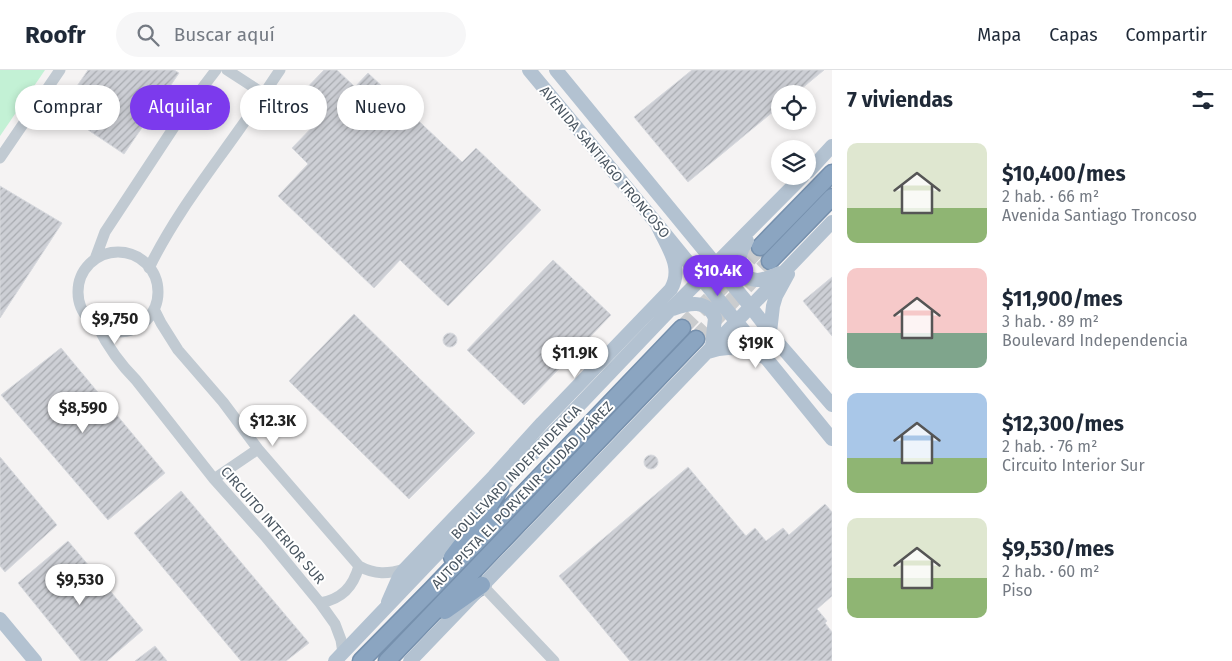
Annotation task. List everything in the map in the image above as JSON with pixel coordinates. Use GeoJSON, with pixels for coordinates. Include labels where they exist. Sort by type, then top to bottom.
{"type":"FeatureCollection","features":[{"type":"Feature","properties":{"kind":"highway"},"geometry":{"type":"LineString","coordinates":[[760,247],[832,172]]}},
{"type":"Feature","properties":{"kind":"highway"},"geometry":{"type":"LineString","coordinates":[[770,261],[832,197]]}},
{"type":"Feature","properties":{"kind":"highway","name":"AUTOPISTA EL PORVENIR-CIUDAD JUÁREZ"},"geometry":{"type":"LineString","coordinates":[[361,661],[682,328]]}},
{"type":"Feature","properties":{"kind":"highway"},"geometry":{"type":"LineString","coordinates":[[387,661],[696,339]]}},
{"type":"Feature","properties":{"kind":"highway"},"geometry":{"type":"LineString","coordinates":[[432,589],[441,571],[481,519],[500,489]]}},
{"type":"Feature","properties":{"kind":"highway"},"geometry":{"type":"LineString","coordinates":[[411,636],[482,585]]}},
{"type":"Feature","properties":{"kind":"main road","name":"AVENIDA SANTIAGO TRONCOSO"},"geometry":{"type":"LineString","coordinates":[[528,70],[657,224],[832,439]]}},
{"type":"Feature","properties":{"kind":"main road","name":"AVENIDA SANTIAGO TRONCOSO"},"geometry":{"type":"LineString","coordinates":[[556,70],[832,405]]}},
{"type":"Feature","properties":{"kind":"main road"},"geometry":{"type":"LineString","coordinates":[[816,163],[832,146]]}},
{"type":"Feature","properties":{"kind":"main road","name":"BOULEVARD INDEPENDENCIA"},"geometry":{"type":"LineString","coordinates":[[339,657],[670,310],[749,233],[794,185]]}},
{"type":"Feature","properties":{"kind":"main road"},"geometry":{"type":"LineString","coordinates":[[410,661],[832,222]]}},
{"type":"Feature","properties":{"kind":"main road"},"geometry":{"type":"LineString","coordinates":[[385,609],[398,577],[404,569],[671,289],[677,277],[676,263],[657,224]]}},
{"type":"Feature","properties":{"kind":"main road"},"geometry":{"type":"LineString","coordinates":[[749,233],[739,256],[739,268],[743,273],[748,277],[759,280],[767,279],[787,268]]}},
{"type":"Feature","properties":{"kind":"main road"},"geometry":{"type":"LineString","coordinates":[[770,332],[773,306],[776,296],[787,276],[787,268]]}},
{"type":"Feature","properties":{"kind":"main road"},"geometry":{"type":"LineString","coordinates":[[670,310],[696,303],[708,308],[716,318],[708,350]]}},
{"type":"Feature","properties":{"kind":"main road"},"geometry":{"type":"LineString","coordinates":[[708,350],[733,348],[749,351],[765,358]]}},
{"type":"Feature","properties":{"kind":"main road"},"geometry":{"type":"LineString","coordinates":[[542,423],[625,358]]}},
{"type":"Feature","properties":{"kind":"main road"},"geometry":{"type":"LineString","coordinates":[[0,619],[34,661]]}},
{"type":"Feature","properties":{"kind":"street"},"geometry":{"type":"LineString","coordinates":[[0,158],[60,70]]}},
{"type":"Feature","properties":{"kind":"street"},"geometry":{"type":"LineString","coordinates":[[95,259],[109,254],[120,253],[131,255],[141,260],[150,268],[158,288],[158,298],[154,309],[144,322],[130,330],[120,332],[108,331],[98,327],[85,315],[79,298],[79,288],[83,272],[95,259],[105,232],[184,112],[216,70]]}},
{"type":"Feature","properties":{"kind":"street"},"geometry":{"type":"LineString","coordinates":[[227,70],[250,85]]}},
{"type":"Feature","properties":{"kind":"street"},"geometry":{"type":"LineString","coordinates":[[270,85],[280,70]]}},
{"type":"Feature","properties":{"kind":"street"},"geometry":{"type":"LineString","coordinates":[[150,268],[160,247],[190,197],[240,127]]}},
{"type":"Feature","properties":{"kind":"street"},"geometry":{"type":"LineString","coordinates":[[154,309],[178,350],[223,402],[258,449],[359,566],[367,571],[378,573],[391,573],[404,569]]}},
{"type":"Feature","properties":{"kind":"street","name":"CIRCUITO INTERIOR SUR"},"geometry":{"type":"LineString","coordinates":[[98,327],[108,346],[214,479],[265,536],[320,603],[335,624],[341,640],[339,657]]}},
{"type":"Feature","properties":{"kind":"street"},"geometry":{"type":"LineString","coordinates":[[214,479],[258,449]]}},
{"type":"Feature","properties":{"kind":"street"},"geometry":{"type":"LineString","coordinates":[[320,603],[330,601],[349,589],[359,566]]}},
{"type":"Feature","properties":{"kind":"street"},"geometry":{"type":"LineString","coordinates":[[482,585],[554,661]]}},
{"type":"Feature","properties":{"kind":"green space"},"geometry":{"type":"Polygon","coordinates":[[[0,70],[45,70],[35,85],[15,85],[15,114],[0,136],[0,70]]]}},
{"type":"Feature","properties":{"kind":"building"},"geometry":{"type":"Polygon","coordinates":[[[88,70],[174,70],[179,73],[171,85],[130,85],[130,130],[140,130],[124,154],[88,130],[120,130],[120,85],[78,85],[88,70]]]}},
{"type":"Feature","properties":{"kind":"building"},"geometry":{"type":"Polygon","coordinates":[[[324,70],[337,70],[353,85],[337,85],[337,130],[424,130],[424,126],[462,162],[476,148],[541,210],[448,306],[400,260],[374,288],[278,196],[308,164],[292,148],[309,130],[327,130],[327,85],[310,85],[324,70]]]}},
{"type":"Feature","properties":{"kind":"building"},"geometry":{"type":"Polygon","coordinates":[[[692,70],[824,70],[806,85],[771,85],[771,113],[688,182],[634,117],[692,70]]]}},
{"type":"Feature","properties":{"kind":"building"},"geometry":{"type":"Polygon","coordinates":[[[368,73],[381,85],[357,85],[368,73]]]}},
{"type":"Feature","properties":{"kind":"building"},"geometry":{"type":"Polygon","coordinates":[[[0,186],[62,223],[0,318],[0,186]]]}},
{"type":"Feature","properties":{"kind":"building"},"geometry":{"type":"Polygon","coordinates":[[[553,260],[611,315],[524,405],[467,350],[553,260]]]}},
{"type":"Feature","properties":{"kind":"building"},"geometry":{"type":"Polygon","coordinates":[[[832,277],[832,336],[803,301],[832,277]]]}},
{"type":"Feature","properties":{"kind":"building"},"geometry":{"type":"Polygon","coordinates":[[[354,314],[475,433],[409,499],[289,381],[354,314]]]}},
{"type":"Feature","properties":{"kind":"building"},"geometry":{"type":"Polygon","coordinates":[[[450,333],[455,335],[457,340],[455,345],[450,347],[445,345],[443,340],[445,335],[450,333]]]}},
{"type":"Feature","properties":{"kind":"building"},"geometry":{"type":"Polygon","coordinates":[[[61,348],[165,473],[108,520],[1,395],[61,348]]]}},
{"type":"Feature","properties":{"kind":"building"},"geometry":{"type":"Polygon","coordinates":[[[651,455],[656,457],[658,462],[656,467],[651,469],[646,467],[644,462],[646,457],[651,455]]]}},
{"type":"Feature","properties":{"kind":"building"},"geometry":{"type":"Polygon","coordinates":[[[0,457],[57,525],[5,572],[0,566],[0,457]]]}},
{"type":"Feature","properties":{"kind":"building"},"geometry":{"type":"Polygon","coordinates":[[[688,467],[746,536],[755,528],[766,541],[783,528],[789,535],[825,504],[832,512],[832,596],[817,609],[827,621],[825,623],[832,632],[832,661],[630,661],[559,576],[688,467]]]}},
{"type":"Feature","properties":{"kind":"building"},"geometry":{"type":"Polygon","coordinates":[[[181,491],[309,643],[286,661],[241,661],[134,533],[181,491]]]}},
{"type":"Feature","properties":{"kind":"building"},"geometry":{"type":"Polygon","coordinates":[[[68,541],[143,630],[107,661],[81,661],[18,583],[68,541]]]}},
{"type":"Feature","properties":{"kind":"building"},"geometry":{"type":"Polygon","coordinates":[[[155,646],[167,661],[135,661],[155,646]]]}},
{"type":"Feature","properties":{"kind":"tunnel"},"geometry":{"type":"LineString","coordinates":[[682,328],[760,247]]}},
{"type":"Feature","properties":{"kind":"tunnel"},"geometry":{"type":"LineString","coordinates":[[696,339],[770,261]]}}]}
